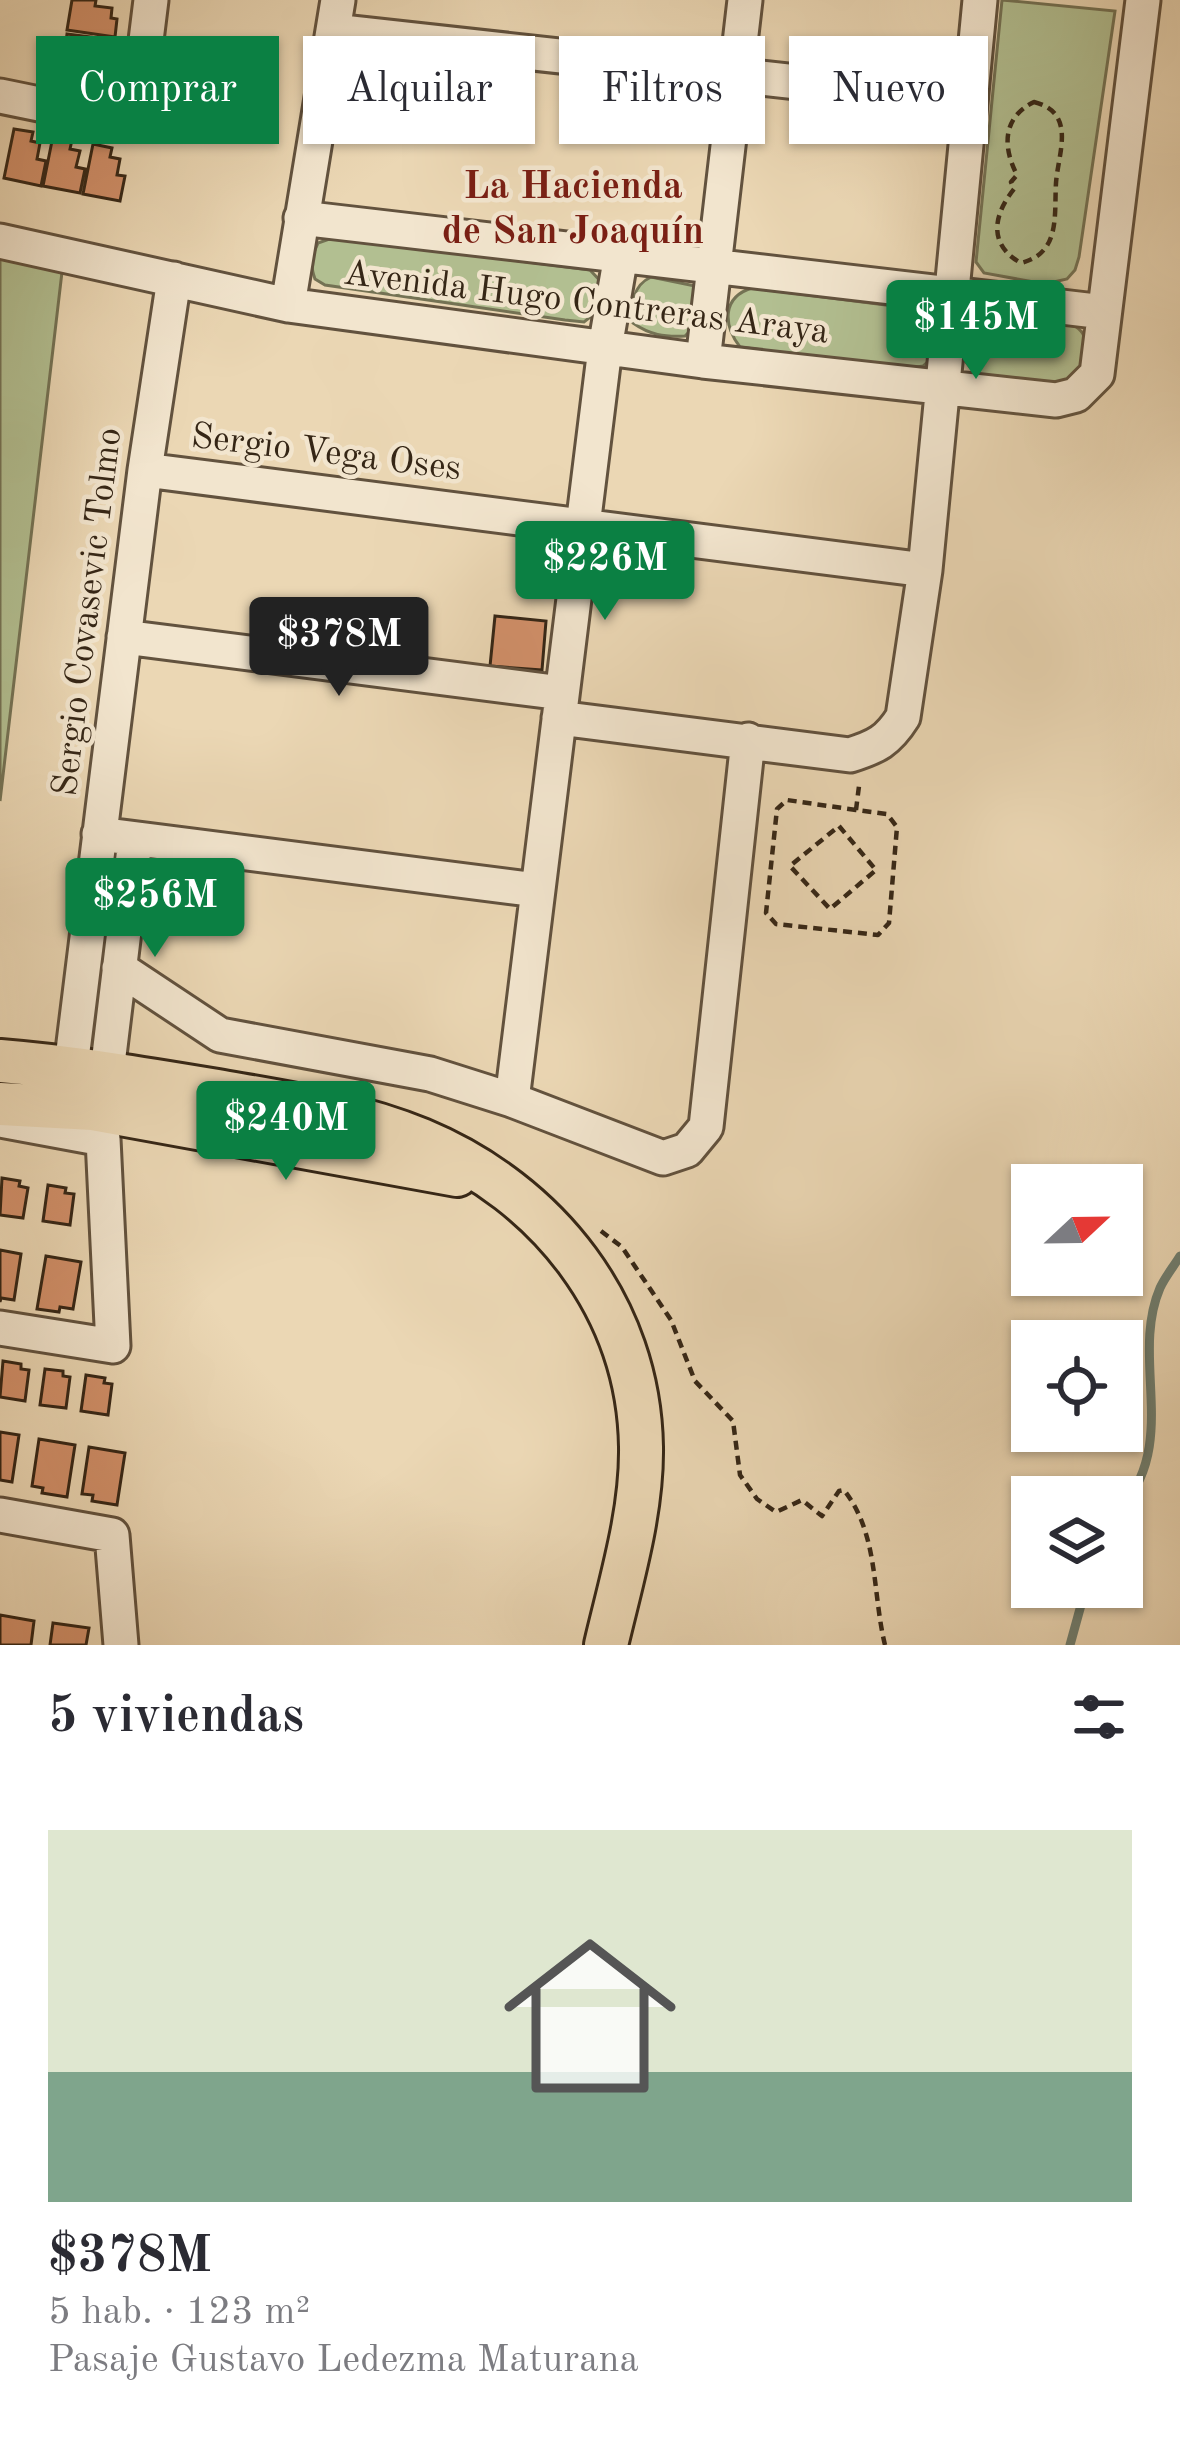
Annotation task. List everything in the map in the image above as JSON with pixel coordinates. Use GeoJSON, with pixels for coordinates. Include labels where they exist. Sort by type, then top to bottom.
{"type":"FeatureCollection","features":[{"type":"Feature","properties":{"kind":"main road"},"geometry":{"type":"LineString","coordinates":[[0,1061],[93,1097],[494,1181],[567,1244],[604,1300],[630,1360],[642,1450],[633,1523],[606,1645]]}},
{"type":"Feature","properties":{"kind":"main road"},"geometry":{"type":"LineString","coordinates":[[0,1104],[93,1097]]}},
{"type":"Feature","properties":{"kind":"street"},"geometry":{"type":"LineString","coordinates":[[0,95],[122,121],[137,105],[151,0]]}},
{"type":"Feature","properties":{"kind":"street"},"geometry":{"type":"LineString","coordinates":[[741,36],[745,0]]}},
{"type":"Feature","properties":{"kind":"street"},"geometry":{"type":"LineString","coordinates":[[976,36],[980,0]]}},
{"type":"Feature","properties":{"kind":"street","name":"Avenida Hugo Contreras Araya"},"geometry":{"type":"LineString","coordinates":[[0,241],[288,305],[703,362],[1056,400],[1076,395],[1097,374],[1143,0]]}},
{"type":"Feature","properties":{"kind":"street"},"geometry":{"type":"LineString","coordinates":[[288,305],[336,15],[559,49]]}},
{"type":"Feature","properties":{"kind":"street"},"geometry":{"type":"LineString","coordinates":[[703,362],[728,144]]}},
{"type":"Feature","properties":{"kind":"street"},"geometry":{"type":"LineString","coordinates":[[124,637],[850,755],[891,737],[903,717],[925,570],[965,144]]}},
{"type":"Feature","properties":{"kind":"street"},"geometry":{"type":"LineString","coordinates":[[302,218],[1104,312]]}},
{"type":"Feature","properties":{"kind":"street"},"geometry":{"type":"LineString","coordinates":[[512,1100],[605,348],[621,255]]}},
{"type":"Feature","properties":{"kind":"street","name":"Sergio Covasevic Tolmo"},"geometry":{"type":"LineString","coordinates":[[93,1097],[99,834],[174,279]]}},
{"type":"Feature","properties":{"kind":"street","name":"Sergio Vega Oses"},"geometry":{"type":"LineString","coordinates":[[146,470],[925,570]]}},
{"type":"Feature","properties":{"kind":"street"},"geometry":{"type":"LineString","coordinates":[[119,968],[220,1035],[430,1074],[663,1158],[687,1150],[706,1127],[748,740]]}},
{"type":"Feature","properties":{"kind":"street"},"geometry":{"type":"LineString","coordinates":[[99,834],[537,890]]}},
{"type":"Feature","properties":{"kind":"street"},"geometry":{"type":"LineString","coordinates":[[0,1328],[113,1346],[93,1097],[119,968],[135,840]]}},
{"type":"Feature","properties":{"kind":"street"},"geometry":{"type":"LineString","coordinates":[[0,1120],[93,1097]]}},
{"type":"Feature","properties":{"kind":"street"},"geometry":{"type":"LineString","coordinates":[[0,1515],[112,1535],[121,1645]]}},
{"type":"Feature","properties":{"kind":"path"},"geometry":{"type":"LineString","coordinates":[[1034,102],[1047,106],[1058,118],[1064,136],[1056,182],[1058,215],[1043,251],[1021,263],[1008,256],[997,236],[999,208],[1014,189],[1011,182],[1017,175],[1006,143],[1010,123],[1018,110],[1034,102]]}},
{"type":"Feature","properties":{"kind":"path"},"geometry":{"type":"LineString","coordinates":[[856,810],[863,751]]}},
{"type":"Feature","properties":{"kind":"path"},"geometry":{"type":"LineString","coordinates":[[787,800],[856,810],[887,814],[897,827],[889,923],[878,935],[776,925],[766,913],[777,809],[787,800]]}},
{"type":"Feature","properties":{"kind":"path"},"geometry":{"type":"LineString","coordinates":[[838,826],[876,870],[830,909],[790,866],[838,826]]}},
{"type":"Feature","properties":{"kind":"path"},"geometry":{"type":"LineString","coordinates":[[591,1223],[622,1247],[671,1320],[695,1381],[733,1421],[740,1475],[757,1499],[776,1512],[802,1500],[822,1516],[844,1490],[860,1511],[875,1565],[877,1611],[885,1645]]}},
{"type":"Feature","properties":{"kind":"green space"},"geometry":{"type":"Polygon","coordinates":[[[1002,0],[1115,11],[1079,257],[1067,279],[1045,284],[984,273],[976,262],[1002,0]]]}},
{"type":"Feature","properties":{"kind":"green space"},"geometry":{"type":"Polygon","coordinates":[[[335,237],[590,270],[604,285],[598,311],[584,322],[325,285],[315,279],[313,257],[318,243],[335,237]]]}},
{"type":"Feature","properties":{"kind":"green space"},"geometry":{"type":"Polygon","coordinates":[[[0,258],[62,272],[0,801],[0,258]]]}},
{"type":"Feature","properties":{"kind":"green space"},"geometry":{"type":"Polygon","coordinates":[[[651,277],[695,286],[694,327],[685,336],[658,334],[633,323],[637,290],[651,277]]]}},
{"type":"Feature","properties":{"kind":"green space"},"geometry":{"type":"Polygon","coordinates":[[[752,288],[925,310],[933,316],[932,358],[923,366],[904,369],[740,347],[730,330],[728,313],[735,298],[752,288]]]}},
{"type":"Feature","properties":{"kind":"green space"},"geometry":{"type":"Polygon","coordinates":[[[985,314],[1075,326],[1085,339],[1080,374],[1069,382],[1043,386],[976,375],[962,357],[962,332],[985,314]]]}},
{"type":"Feature","properties":{"kind":"building"},"geometry":{"type":"Polygon","coordinates":[[[72,0],[96,0],[95,6],[112,8],[111,18],[117,19],[115,36],[67,30],[72,0]]]}},
{"type":"Feature","properties":{"kind":"building"},"geometry":{"type":"Polygon","coordinates":[[[14,129],[33,132],[31,141],[40,144],[37,159],[46,161],[41,186],[4,178],[14,129]]]}},
{"type":"Feature","properties":{"kind":"building"},"geometry":{"type":"Polygon","coordinates":[[[51,144],[71,144],[70,149],[80,151],[76,167],[85,169],[80,193],[43,186],[51,144]]]}},
{"type":"Feature","properties":{"kind":"building"},"geometry":{"type":"Polygon","coordinates":[[[93,144],[112,148],[110,157],[120,159],[117,175],[125,176],[120,201],[83,194],[93,144]]]}},
{"type":"Feature","properties":{"kind":"building"},"geometry":{"type":"Polygon","coordinates":[[[495,616],[546,621],[542,670],[490,666],[495,616]]]}},
{"type":"Feature","properties":{"kind":"building"},"geometry":{"type":"Polygon","coordinates":[[[2,1178],[20,1181],[19,1186],[28,1188],[23,1218],[0,1215],[2,1178]]]}},
{"type":"Feature","properties":{"kind":"building"},"geometry":{"type":"Polygon","coordinates":[[[48,1185],[74,1194],[70,1225],[43,1221],[48,1185]]]}},
{"type":"Feature","properties":{"kind":"building"},"geometry":{"type":"Polygon","coordinates":[[[0,1250],[21,1254],[14,1300],[1,1298],[0,1302],[0,1250]]]}},
{"type":"Feature","properties":{"kind":"building"},"geometry":{"type":"Polygon","coordinates":[[[46,1256],[81,1262],[73,1309],[37,1309],[46,1256]]]}},
{"type":"Feature","properties":{"kind":"building"},"geometry":{"type":"Polygon","coordinates":[[[3,1361],[29,1370],[25,1401],[0,1397],[3,1361]]]}},
{"type":"Feature","properties":{"kind":"building"},"geometry":{"type":"Polygon","coordinates":[[[45,1369],[70,1377],[66,1408],[40,1405],[45,1369]]]}},
{"type":"Feature","properties":{"kind":"building"},"geometry":{"type":"Polygon","coordinates":[[[86,1375],[112,1384],[108,1415],[81,1411],[86,1375]]]}},
{"type":"Feature","properties":{"kind":"building"},"geometry":{"type":"Polygon","coordinates":[[[0,1432],[19,1435],[12,1482],[0,1480],[0,1432]]]}},
{"type":"Feature","properties":{"kind":"building"},"geometry":{"type":"Polygon","coordinates":[[[39,1439],[75,1445],[67,1497],[42,1493],[43,1488],[32,1486],[39,1439]]]}},
{"type":"Feature","properties":{"kind":"building"},"geometry":{"type":"Polygon","coordinates":[[[89,1447],[125,1453],[117,1505],[92,1501],[93,1495],[82,1494],[89,1447]]]}},
{"type":"Feature","properties":{"kind":"building"},"geometry":{"type":"Polygon","coordinates":[[[0,1615],[34,1621],[31,1645],[0,1645],[0,1615]]]}},
{"type":"Feature","properties":{"kind":"building"},"geometry":{"type":"Polygon","coordinates":[[[53,1623],[89,1628],[86,1645],[50,1645],[53,1623]]]}},
{"type":"Feature","properties":{"kind":"waterway"},"geometry":{"type":"LineString","coordinates":[[1141,1476],[1151,1427],[1152,1315],[1160,1288],[1180,1256]]}},
{"type":"Feature","properties":{"kind":"waterway"},"geometry":{"type":"LineString","coordinates":[[1070,1645],[1080,1608]]}},
{"type":"Feature","properties":{"kind":"district","name":"La Hacienda de San Joaquín"},"geometry":{"type":"Point","coordinates":[573,210]}}]}
